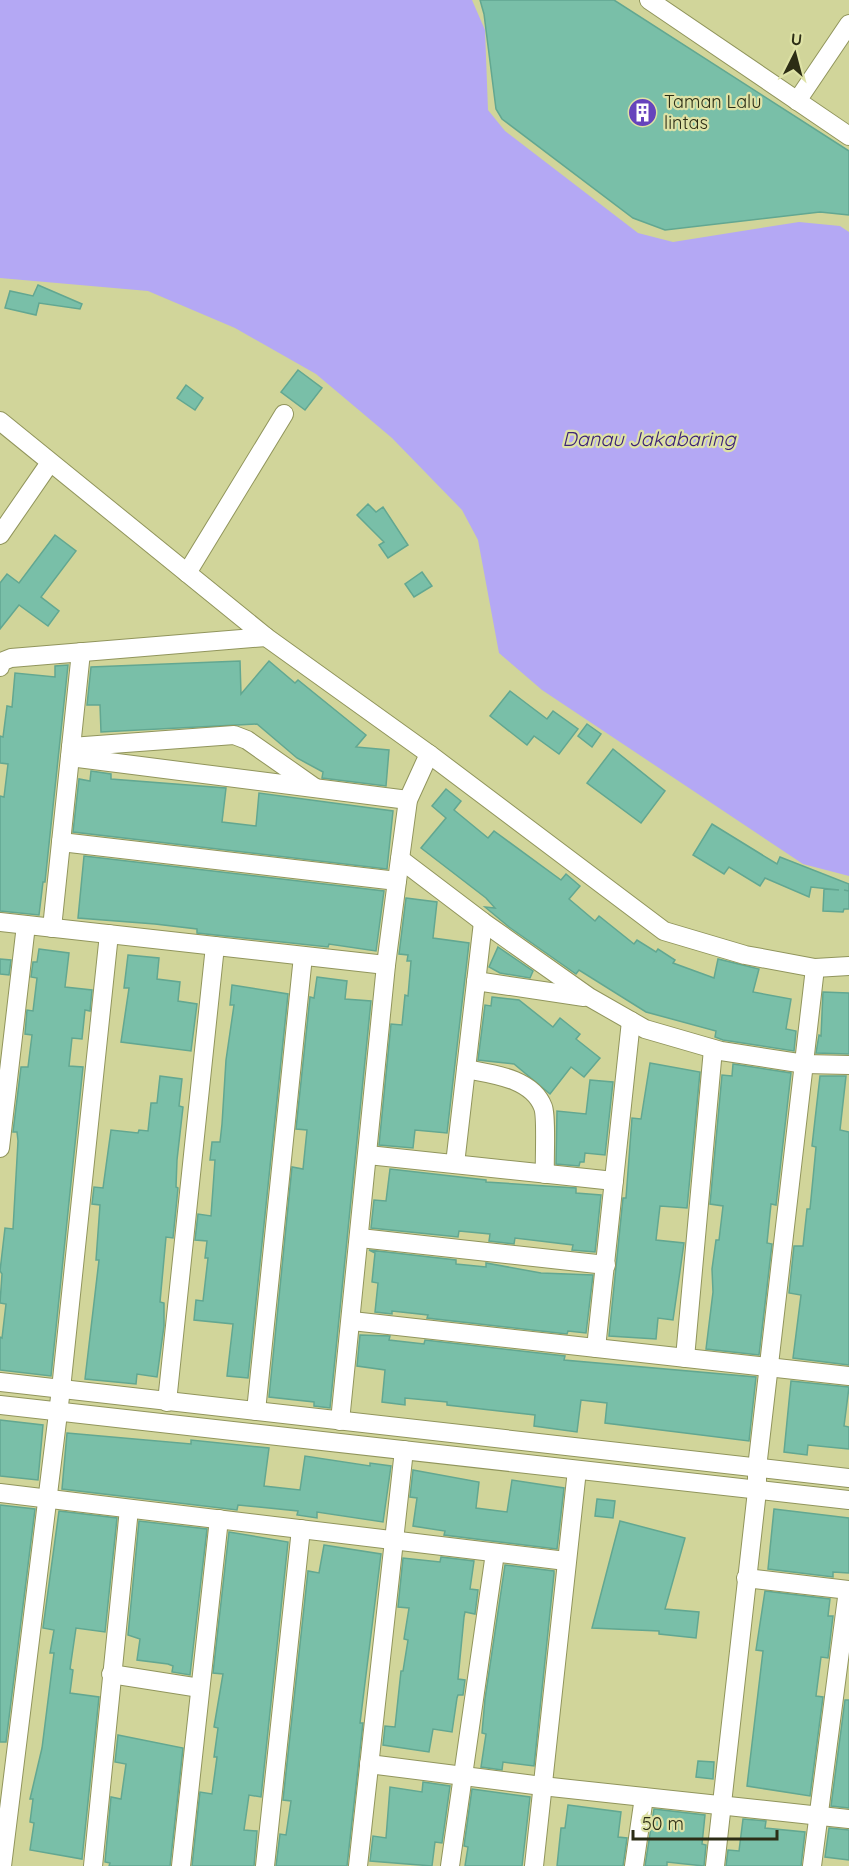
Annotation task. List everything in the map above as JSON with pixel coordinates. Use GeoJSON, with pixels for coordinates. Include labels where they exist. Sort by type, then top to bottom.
{"type":"FeatureCollection","features":[{"type":"Feature","properties":{"kind":"street"},"geometry":{"type":"LineString","coordinates":[[649,0],[849,136]]}},
{"type":"Feature","properties":{"kind":"street"},"geometry":{"type":"LineString","coordinates":[[797,101],[849,24]]}},
{"type":"Feature","properties":{"kind":"street"},"geometry":{"type":"LineString","coordinates":[[187,573],[284,414]]}},
{"type":"Feature","properties":{"kind":"street"},"geometry":{"type":"LineString","coordinates":[[0,421],[50,464],[266,637],[429,754],[664,931],[745,956],[815,968],[849,966]]}},
{"type":"Feature","properties":{"kind":"street"},"geometry":{"type":"LineString","coordinates":[[0,536],[50,464]]}},
{"type":"Feature","properties":{"kind":"street"},"geometry":{"type":"LineString","coordinates":[[0,667],[1,662],[11,658],[266,637]]}},
{"type":"Feature","properties":{"kind":"street"},"geometry":{"type":"LineString","coordinates":[[52,928],[81,652]]}},
{"type":"Feature","properties":{"kind":"street"},"geometry":{"type":"LineString","coordinates":[[70,752],[234,735],[247,740],[317,789]]}},
{"type":"Feature","properties":{"kind":"street"},"geometry":{"type":"LineString","coordinates":[[70,752],[317,789],[408,800]]}},
{"type":"Feature","properties":{"kind":"street"},"geometry":{"type":"LineString","coordinates":[[340,1421],[352,1321],[386,966],[397,881],[408,800],[429,754]]}},
{"type":"Feature","properties":{"kind":"street"},"geometry":{"type":"LineString","coordinates":[[61,842],[397,881]]}},
{"type":"Feature","properties":{"kind":"street"},"geometry":{"type":"LineString","coordinates":[[400,859],[483,922],[589,997],[645,1029],[713,1049],[805,1064],[849,1065]]}},
{"type":"Feature","properties":{"kind":"street"},"geometry":{"type":"LineString","coordinates":[[0,922],[386,966]]}},
{"type":"Feature","properties":{"kind":"street"},"geometry":{"type":"LineString","coordinates":[[455,1164],[483,922]]}},
{"type":"Feature","properties":{"kind":"street"},"geometry":{"type":"LineString","coordinates":[[0,1148],[26,925]]}},
{"type":"Feature","properties":{"kind":"street"},"geometry":{"type":"LineString","coordinates":[[2,1866],[61,1389],[109,934]]}},
{"type":"Feature","properties":{"kind":"street"},"geometry":{"type":"LineString","coordinates":[[167,1402],[215,946]]}},
{"type":"Feature","properties":{"kind":"street"},"geometry":{"type":"LineString","coordinates":[[256,1411],[303,956]]}},
{"type":"Feature","properties":{"kind":"street"},"geometry":{"type":"LineString","coordinates":[[715,1866],[757,1491],[757,1468],[815,968]]}},
{"type":"Feature","properties":{"kind":"street"},"geometry":{"type":"LineString","coordinates":[[476,981],[589,997]]}},
{"type":"Feature","properties":{"kind":"street"},"geometry":{"type":"LineString","coordinates":[[596,1348],[631,1021]]}},
{"type":"Feature","properties":{"kind":"street"},"geometry":{"type":"LineString","coordinates":[[685,1358],[713,1049]]}},
{"type":"Feature","properties":{"kind":"street"},"geometry":{"type":"LineString","coordinates":[[466,1069],[509,1078],[530,1091],[544,1108],[545,1174]]}},
{"type":"Feature","properties":{"kind":"street"},"geometry":{"type":"LineString","coordinates":[[368,1155],[614,1181]]}},
{"type":"Feature","properties":{"kind":"street"},"geometry":{"type":"LineString","coordinates":[[360,1238],[606,1265]]}},
{"type":"Feature","properties":{"kind":"street"},"geometry":{"type":"LineString","coordinates":[[352,1321],[849,1376]]}},
{"type":"Feature","properties":{"kind":"street"},"geometry":{"type":"LineString","coordinates":[[0,1382],[849,1478]]}},
{"type":"Feature","properties":{"kind":"street"},"geometry":{"type":"LineString","coordinates":[[0,1405],[849,1500]]}},
{"type":"Feature","properties":{"kind":"street"},"geometry":{"type":"LineString","coordinates":[[358,1866],[404,1450]]}},
{"type":"Feature","properties":{"kind":"street"},"geometry":{"type":"LineString","coordinates":[[534,1866],[577,1470]]}},
{"type":"Feature","properties":{"kind":"street"},"geometry":{"type":"LineString","coordinates":[[0,1493],[566,1561]]}},
{"type":"Feature","properties":{"kind":"street"},"geometry":{"type":"LineString","coordinates":[[93,1866],[129,1509]]}},
{"type":"Feature","properties":{"kind":"street"},"geometry":{"type":"LineString","coordinates":[[181,1866],[219,1520]]}},
{"type":"Feature","properties":{"kind":"street"},"geometry":{"type":"LineString","coordinates":[[266,1866],[301,1529]]}},
{"type":"Feature","properties":{"kind":"street"},"geometry":{"type":"LineString","coordinates":[[450,1866],[495,1553]]}},
{"type":"Feature","properties":{"kind":"street"},"geometry":{"type":"LineString","coordinates":[[746,1578],[849,1590],[812,1866]]}},
{"type":"Feature","properties":{"kind":"street"},"geometry":{"type":"LineString","coordinates":[[111,1674],[200,1688]]}},
{"type":"Feature","properties":{"kind":"street"},"geometry":{"type":"LineString","coordinates":[[369,1764],[542,1786],[849,1819]]}},
{"type":"Feature","properties":{"kind":"street"},"geometry":{"type":"LineString","coordinates":[[634,1866],[644,1797]]}},
{"type":"Feature","properties":{"kind":"water","name":"Danau Jakabaring"},"geometry":{"type":"Polygon","coordinates":[[[0,0],[472,0],[485,30],[488,110],[505,131],[638,233],[673,242],[799,222],[840,226],[849,232],[849,876],[803,864],[542,690],[499,653],[478,540],[462,510],[392,438],[316,374],[235,328],[148,291],[0,278],[0,0]]]}},
{"type":"Feature","properties":{"kind":"building","name":"Taman Lalu lintas"},"geometry":{"type":"Polygon","coordinates":[[[480,0],[614,0],[849,151],[849,215],[820,212],[665,230],[633,218],[502,119],[496,109],[484,14],[480,0]]]}},
{"type":"Feature","properties":{"kind":"building"},"geometry":{"type":"Polygon","coordinates":[[[38,285],[82,304],[80,309],[39,303],[36,315],[5,308],[10,291],[33,296],[38,285]]]}},
{"type":"Feature","properties":{"kind":"building"},"geometry":{"type":"Polygon","coordinates":[[[298,370],[322,388],[305,410],[281,392],[298,370]]]}},
{"type":"Feature","properties":{"kind":"building"},"geometry":{"type":"Polygon","coordinates":[[[186,385],[203,398],[195,410],[177,398],[186,385]]]}},
{"type":"Feature","properties":{"kind":"building"},"geometry":{"type":"Polygon","coordinates":[[[368,504],[376,512],[383,507],[408,545],[388,558],[379,545],[384,542],[357,515],[368,504]]]}},
{"type":"Feature","properties":{"kind":"building"},"geometry":{"type":"Polygon","coordinates":[[[55,535],[76,551],[41,597],[59,611],[48,626],[19,605],[0,629],[0,583],[7,574],[19,583],[55,535]]]}},
{"type":"Feature","properties":{"kind":"building"},"geometry":{"type":"Polygon","coordinates":[[[422,572],[432,586],[414,597],[405,584],[422,572]]]}},
{"type":"Feature","properties":{"kind":"building"},"geometry":{"type":"Polygon","coordinates":[[[240,661],[241,694],[269,661],[295,683],[298,680],[366,735],[356,747],[389,750],[386,786],[322,778],[323,772],[297,758],[257,724],[101,732],[100,705],[87,705],[91,667],[240,661]]]}},
{"type":"Feature","properties":{"kind":"building"},"geometry":{"type":"Polygon","coordinates":[[[68,665],[45,882],[43,882],[39,915],[0,911],[0,796],[4,797],[8,764],[0,763],[0,736],[3,737],[7,706],[12,707],[15,673],[55,677],[55,666],[68,665]]]}},
{"type":"Feature","properties":{"kind":"building"},"geometry":{"type":"Polygon","coordinates":[[[510,691],[547,719],[553,711],[578,729],[559,754],[534,736],[527,745],[490,716],[510,691]]]}},
{"type":"Feature","properties":{"kind":"building"},"geometry":{"type":"Polygon","coordinates":[[[587,724],[601,734],[592,747],[578,736],[587,724]]]}},
{"type":"Feature","properties":{"kind":"building"},"geometry":{"type":"Polygon","coordinates":[[[613,749],[665,791],[641,823],[587,783],[613,749]]]}},
{"type":"Feature","properties":{"kind":"building"},"geometry":{"type":"Polygon","coordinates":[[[91,771],[111,774],[111,779],[226,788],[222,822],[256,826],[259,793],[393,811],[387,869],[73,832],[79,779],[90,781],[91,771]]]}},
{"type":"Feature","properties":{"kind":"building"},"geometry":{"type":"Polygon","coordinates":[[[446,789],[461,801],[454,810],[488,838],[494,831],[561,880],[566,874],[580,886],[569,899],[595,921],[599,916],[634,944],[637,940],[656,952],[658,949],[675,960],[673,963],[714,978],[718,959],[759,969],[753,992],[791,999],[786,1029],[796,1031],[794,1051],[723,1040],[715,1037],[716,1031],[646,1012],[579,970],[576,974],[509,927],[485,907],[495,908],[486,898],[421,848],[446,818],[432,806],[446,789]]]}},
{"type":"Feature","properties":{"kind":"building"},"geometry":{"type":"Polygon","coordinates":[[[712,824],[777,864],[780,857],[849,884],[849,909],[844,909],[843,912],[823,911],[824,889],[839,890],[811,887],[809,897],[765,878],[760,886],[729,867],[724,874],[693,855],[712,824]]]}},
{"type":"Feature","properties":{"kind":"building"},"geometry":{"type":"Polygon","coordinates":[[[84,856],[384,891],[376,951],[329,944],[328,947],[197,933],[197,929],[155,924],[78,918],[84,856]]]}},
{"type":"Feature","properties":{"kind":"building"},"geometry":{"type":"Polygon","coordinates":[[[406,898],[437,902],[433,938],[469,943],[447,1133],[415,1130],[413,1148],[379,1145],[391,1024],[402,1025],[405,995],[408,996],[411,961],[407,961],[408,955],[399,954],[406,898]]]}},
{"type":"Feature","properties":{"kind":"building"},"geometry":{"type":"Polygon","coordinates":[[[498,947],[533,971],[530,978],[500,973],[489,967],[498,947]]]}},
{"type":"Feature","properties":{"kind":"building"},"geometry":{"type":"Polygon","coordinates":[[[39,949],[69,953],[65,987],[92,990],[90,1011],[85,1010],[82,1039],[72,1038],[69,1066],[83,1067],[51,1376],[0,1370],[0,1337],[2,1338],[6,1304],[0,1303],[2,1274],[0,1271],[5,1228],[13,1229],[18,1141],[17,1132],[13,1132],[21,1067],[28,1067],[32,1035],[25,1034],[27,1010],[33,1011],[37,978],[31,977],[33,962],[37,962],[39,949]]]}},
{"type":"Feature","properties":{"kind":"building"},"geometry":{"type":"Polygon","coordinates":[[[128,955],[159,958],[157,979],[180,982],[178,1001],[197,1004],[191,1051],[121,1042],[129,988],[124,988],[128,955]]]}},
{"type":"Feature","properties":{"kind":"building"},"geometry":{"type":"Polygon","coordinates":[[[0,959],[11,960],[9,975],[0,974],[0,959]]]}},
{"type":"Feature","properties":{"kind":"building"},"geometry":{"type":"Polygon","coordinates":[[[317,977],[347,981],[345,999],[371,1001],[330,1408],[314,1406],[314,1402],[269,1397],[292,1167],[303,1169],[307,1130],[296,1129],[310,997],[314,998],[317,977]]]}},
{"type":"Feature","properties":{"kind":"building"},"geometry":{"type":"Polygon","coordinates":[[[232,985],[288,994],[248,1378],[227,1376],[233,1324],[194,1320],[196,1300],[203,1301],[208,1258],[205,1258],[207,1241],[195,1240],[198,1214],[211,1216],[215,1160],[210,1160],[212,1142],[220,1142],[226,1060],[234,1005],[230,1005],[232,985]]]}},
{"type":"Feature","properties":{"kind":"building"},"geometry":{"type":"Polygon","coordinates":[[[823,992],[849,993],[849,1054],[816,1053],[819,1035],[821,1036],[823,992]]]}},
{"type":"Feature","properties":{"kind":"building"},"geometry":{"type":"Polygon","coordinates":[[[492,997],[519,1000],[553,1027],[560,1018],[580,1034],[576,1039],[600,1058],[584,1077],[571,1067],[550,1094],[514,1064],[478,1060],[485,1005],[491,1006],[492,997]]]}},
{"type":"Feature","properties":{"kind":"building"},"geometry":{"type":"Polygon","coordinates":[[[650,1063],[700,1072],[687,1208],[660,1206],[656,1240],[684,1243],[673,1320],[658,1318],[656,1339],[609,1336],[623,1198],[626,1198],[632,1118],[641,1119],[650,1063]]]}},
{"type":"Feature","properties":{"kind":"building"},"geometry":{"type":"Polygon","coordinates":[[[733,1064],[791,1073],[776,1205],[771,1204],[767,1243],[772,1244],[759,1355],[706,1349],[713,1292],[712,1269],[716,1240],[719,1240],[723,1206],[710,1204],[722,1075],[732,1076],[733,1064]]]}},
{"type":"Feature","properties":{"kind":"building"},"geometry":{"type":"Polygon","coordinates":[[[160,1076],[182,1079],[179,1106],[183,1107],[177,1160],[176,1187],[178,1188],[173,1238],[166,1237],[160,1302],[164,1303],[164,1326],[157,1377],[137,1374],[136,1384],[85,1379],[99,1260],[96,1260],[100,1205],[92,1204],[94,1187],[103,1188],[111,1130],[138,1133],[139,1130],[148,1131],[151,1103],[157,1103],[160,1076]]]}},
{"type":"Feature","properties":{"kind":"building"},"geometry":{"type":"Polygon","coordinates":[[[820,1076],[846,1076],[840,1130],[849,1132],[849,1365],[793,1358],[801,1295],[789,1293],[794,1246],[803,1246],[807,1209],[810,1209],[816,1147],[812,1146],[820,1076]]]}},
{"type":"Feature","properties":{"kind":"building"},"geometry":{"type":"Polygon","coordinates":[[[590,1080],[613,1082],[605,1155],[585,1153],[584,1162],[580,1162],[579,1166],[556,1164],[557,1111],[586,1114],[590,1080]]]}},
{"type":"Feature","properties":{"kind":"building"},"geometry":{"type":"Polygon","coordinates":[[[390,1169],[486,1180],[486,1182],[576,1188],[576,1193],[601,1195],[595,1252],[572,1250],[573,1245],[515,1238],[514,1244],[489,1241],[490,1234],[459,1231],[458,1237],[371,1228],[374,1200],[386,1201],[390,1169]]]}},
{"type":"Feature","properties":{"kind":"building"},"geometry":{"type":"Polygon","coordinates":[[[369,1250],[456,1260],[456,1264],[486,1267],[486,1263],[541,1273],[593,1275],[586,1333],[568,1331],[567,1334],[427,1318],[428,1315],[392,1311],[392,1314],[375,1312],[378,1283],[372,1282],[375,1253],[369,1250]]]}},
{"type":"Feature","properties":{"kind":"building"},"geometry":{"type":"Polygon","coordinates":[[[360,1335],[390,1336],[389,1340],[424,1344],[425,1340],[565,1356],[564,1360],[756,1377],[749,1441],[605,1423],[607,1403],[581,1400],[577,1432],[534,1426],[535,1415],[405,1398],[405,1405],[382,1402],[385,1370],[357,1366],[360,1335]]]}},
{"type":"Feature","properties":{"kind":"building"},"geometry":{"type":"Polygon","coordinates":[[[791,1381],[849,1387],[844,1426],[849,1427],[849,1449],[808,1445],[807,1455],[784,1452],[791,1381]]]}},
{"type":"Feature","properties":{"kind":"building"},"geometry":{"type":"Polygon","coordinates":[[[0,1420],[43,1425],[38,1480],[0,1476],[0,1420]]]}},
{"type":"Feature","properties":{"kind":"building"},"geometry":{"type":"Polygon","coordinates":[[[67,1433],[191,1444],[191,1440],[269,1448],[264,1486],[300,1490],[305,1456],[370,1466],[370,1463],[391,1466],[383,1522],[317,1512],[317,1518],[297,1515],[298,1511],[238,1505],[237,1510],[62,1489],[67,1433]]]}},
{"type":"Feature","properties":{"kind":"building"},"geometry":{"type":"Polygon","coordinates":[[[413,1470],[479,1482],[476,1508],[507,1512],[512,1480],[564,1488],[557,1549],[444,1535],[445,1531],[413,1526],[417,1498],[410,1497],[413,1470]]]}},
{"type":"Feature","properties":{"kind":"building"},"geometry":{"type":"Polygon","coordinates":[[[597,1499],[615,1501],[613,1518],[595,1516],[597,1499]]]}},
{"type":"Feature","properties":{"kind":"building"},"geometry":{"type":"Polygon","coordinates":[[[0,1505],[35,1509],[6,1742],[0,1742],[0,1505]]]}},
{"type":"Feature","properties":{"kind":"building"},"geometry":{"type":"Polygon","coordinates":[[[774,1509],[849,1518],[849,1573],[833,1572],[833,1577],[768,1569],[774,1509]]]}},
{"type":"Feature","properties":{"kind":"building"},"geometry":{"type":"Polygon","coordinates":[[[59,1511],[117,1518],[105,1632],[76,1628],[70,1669],[73,1670],[70,1693],[99,1697],[82,1859],[30,1850],[34,1823],[30,1822],[33,1799],[30,1799],[42,1748],[54,1653],[50,1653],[54,1630],[43,1628],[59,1511]]]}},
{"type":"Feature","properties":{"kind":"building"},"geometry":{"type":"Polygon","coordinates":[[[139,1521],[207,1529],[190,1675],[172,1672],[173,1666],[168,1664],[137,1660],[140,1639],[128,1635],[139,1521]]]}},
{"type":"Feature","properties":{"kind":"building"},"geometry":{"type":"Polygon","coordinates":[[[620,1521],[685,1538],[665,1609],[699,1612],[696,1638],[659,1634],[659,1631],[592,1628],[620,1521]]]}},
{"type":"Feature","properties":{"kind":"building"},"geometry":{"type":"Polygon","coordinates":[[[229,1532],[288,1542],[261,1797],[249,1795],[244,1830],[257,1831],[254,1866],[192,1866],[200,1792],[212,1794],[217,1757],[214,1757],[218,1728],[214,1727],[223,1674],[213,1673],[229,1532]]]}},
{"type":"Feature","properties":{"kind":"building"},"geometry":{"type":"Polygon","coordinates":[[[324,1545],[381,1554],[360,1723],[363,1723],[347,1866],[276,1866],[280,1834],[286,1835],[291,1801],[283,1800],[308,1571],[319,1573],[324,1545]]]}},
{"type":"Feature","properties":{"kind":"building"},"geometry":{"type":"Polygon","coordinates":[[[441,1557],[474,1561],[470,1589],[478,1590],[475,1614],[465,1612],[464,1617],[458,1679],[465,1680],[463,1695],[458,1695],[457,1698],[452,1732],[433,1729],[429,1752],[383,1745],[385,1726],[395,1727],[401,1671],[403,1671],[408,1640],[404,1639],[409,1608],[398,1607],[403,1558],[440,1562],[441,1557]]]}},
{"type":"Feature","properties":{"kind":"building"},"geometry":{"type":"Polygon","coordinates":[[[505,1565],[554,1571],[554,1574],[534,1766],[503,1762],[502,1770],[481,1767],[486,1734],[482,1733],[485,1699],[505,1565]]]}},
{"type":"Feature","properties":{"kind":"building"},"geometry":{"type":"Polygon","coordinates":[[[765,1591],[830,1599],[828,1616],[833,1616],[828,1658],[821,1657],[816,1696],[823,1697],[810,1796],[747,1786],[763,1651],[756,1650],[765,1591]]]}},
{"type":"Feature","properties":{"kind":"building"},"geometry":{"type":"Polygon","coordinates":[[[845,1700],[849,1700],[849,1808],[831,1806],[845,1700]]]}},
{"type":"Feature","properties":{"kind":"building"},"geometry":{"type":"Polygon","coordinates":[[[118,1735],[183,1748],[170,1866],[109,1866],[110,1863],[105,1862],[111,1797],[121,1799],[126,1764],[115,1762],[118,1735]]]}},
{"type":"Feature","properties":{"kind":"building"},"geometry":{"type":"Polygon","coordinates":[[[698,1761],[714,1762],[713,1779],[696,1777],[698,1761]]]}},
{"type":"Feature","properties":{"kind":"building"},"geometry":{"type":"Polygon","coordinates":[[[423,1782],[450,1786],[442,1843],[435,1842],[432,1866],[370,1861],[373,1836],[386,1838],[390,1787],[422,1792],[423,1782]]]}},
{"type":"Feature","properties":{"kind":"building"},"geometry":{"type":"Polygon","coordinates":[[[472,1789],[530,1797],[522,1866],[465,1866],[468,1847],[464,1846],[472,1789]]]}},
{"type":"Feature","properties":{"kind":"building"},"geometry":{"type":"Polygon","coordinates":[[[568,1805],[621,1812],[618,1837],[627,1838],[623,1866],[557,1866],[561,1828],[565,1828],[568,1805]]]}},
{"type":"Feature","properties":{"kind":"building"},"geometry":{"type":"Polygon","coordinates":[[[654,1809],[705,1815],[702,1844],[706,1845],[704,1866],[667,1862],[667,1866],[645,1866],[654,1809]]]}},
{"type":"Feature","properties":{"kind":"building"},"geometry":{"type":"Polygon","coordinates":[[[743,1819],[766,1821],[765,1828],[805,1832],[801,1866],[726,1866],[728,1850],[739,1851],[743,1819]]]}},
{"type":"Feature","properties":{"kind":"building"},"geometry":{"type":"Polygon","coordinates":[[[829,1828],[849,1830],[849,1860],[825,1857],[829,1828]]]}},
{"type":"Feature","properties":{"kind":"place","name":"Taman Lalu lintas"},"geometry":{"type":"Point","coordinates":[643,112]}}]}
